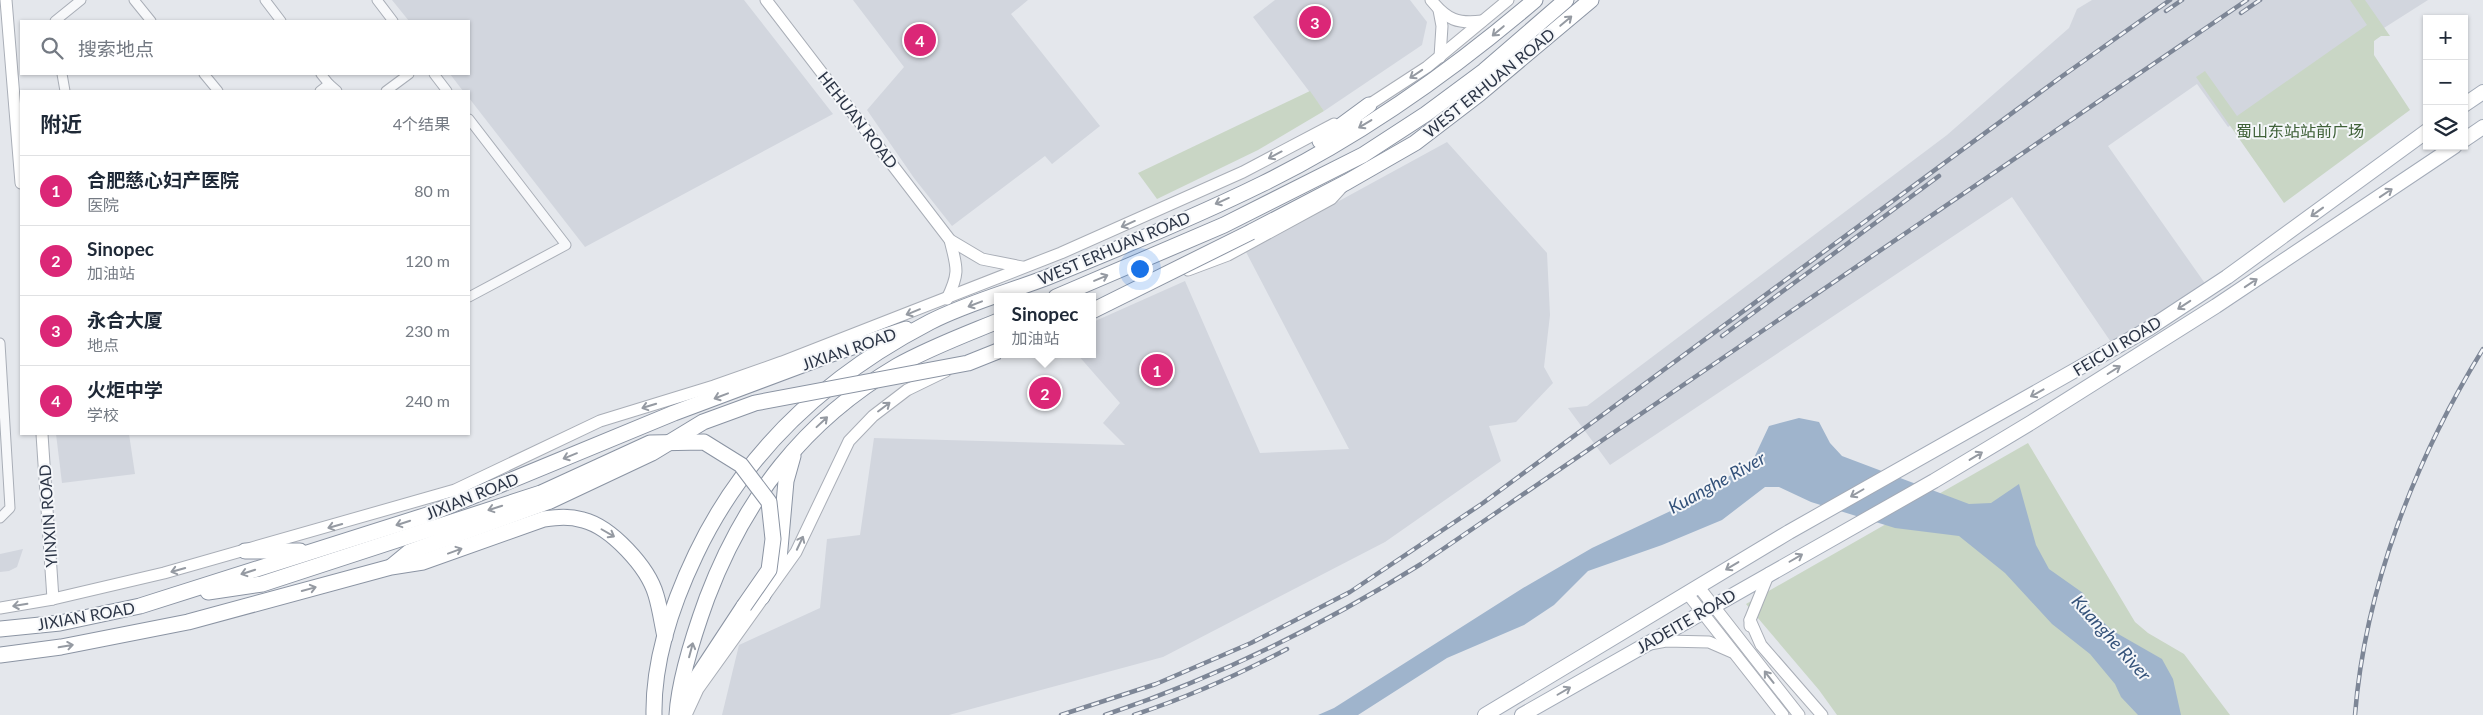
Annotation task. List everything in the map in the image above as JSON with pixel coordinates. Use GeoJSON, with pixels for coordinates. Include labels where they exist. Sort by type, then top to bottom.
{"type":"FeatureCollection","features":[{"type":"Feature","properties":{"kind":"highway","name":"WEST ERHUAN ROAD"},"geometry":{"type":"LineString","coordinates":[[1006,293],[1045,278],[1263,184],[1412,95],[1493,36],[1535,0]]}},
{"type":"Feature","properties":{"kind":"highway","name":"WEST ERHUAN ROAD"},"geometry":{"type":"LineString","coordinates":[[1065,293],[1224,225],[1362,156],[1426,114],[1484,71],[1566,0]]}},
{"type":"Feature","properties":{"kind":"highway","name":"WEST ERHUAN ROAD"},"geometry":{"type":"LineString","coordinates":[[1251,232],[1347,182],[1414,143],[1479,94],[1591,0]]}},
{"type":"Feature","properties":{"kind":"highway"},"geometry":{"type":"LineString","coordinates":[[1263,184],[1369,105]]}},
{"type":"Feature","properties":{"kind":"highway"},"geometry":{"type":"LineString","coordinates":[[1096,309],[1251,232],[1362,156]]}},
{"type":"Feature","properties":{"kind":"highway","name":"WEST ERHUAN ROAD"},"geometry":{"type":"LineString","coordinates":[[654,715],[659,667],[686,574],[708,530],[752,462],[778,432],[805,406],[843,377],[932,321],[994,297]]}},
{"type":"Feature","properties":{"kind":"highway","name":"JIXIAN ROAD"},"geometry":{"type":"LineString","coordinates":[[0,629],[60,623],[140,606],[427,515],[674,413],[829,355],[932,321]]}},
{"type":"Feature","properties":{"kind":"highway"},"geometry":{"type":"LineString","coordinates":[[677,715],[700,618],[731,541],[759,492],[799,444],[841,404],[898,366],[959,337],[994,324]]}},
{"type":"Feature","properties":{"kind":"highway"},"geometry":{"type":"LineString","coordinates":[[746,386],[827,344]]}},
{"type":"Feature","properties":{"kind":"highway"},"geometry":{"type":"LineString","coordinates":[[391,567],[409,552],[652,453],[703,422],[755,404],[968,363],[994,353]]}},
{"type":"Feature","properties":{"kind":"highway"},"geometry":{"type":"LineString","coordinates":[[162,599],[262,584],[546,497],[650,444],[704,442],[741,465],[770,502],[773,539],[769,570],[692,684],[684,715]]}},
{"type":"Feature","properties":{"kind":"highway"},"geometry":{"type":"LineString","coordinates":[[762,597],[779,560],[786,481],[790,462],[799,444]]}},
{"type":"Feature","properties":{"kind":"highway","name":"JIXIAN ROAD"},"geometry":{"type":"LineString","coordinates":[[0,655],[62,647],[188,622],[391,567],[423,562],[544,519],[566,516],[584,520],[616,538],[641,565],[656,593],[665,641]]}},
{"type":"Feature","properties":{"kind":"highway"},"geometry":{"type":"LineString","coordinates":[[245,551],[314,551]]}},
{"type":"Feature","properties":{"kind":"main road"},"geometry":{"type":"LineString","coordinates":[[2468,102],[2483,92]]}},
{"type":"Feature","properties":{"kind":"main road"},"geometry":{"type":"LineString","coordinates":[[2468,137],[2483,127]]}},
{"type":"Feature","properties":{"kind":"main road","name":"FEICUI ROAD"},"geometry":{"type":"LineString","coordinates":[[1789,532],[1899,468],[2148,329],[2227,277],[2423,134]]}},
{"type":"Feature","properties":{"kind":"main road","name":"FEICUI ROAD"},"geometry":{"type":"LineString","coordinates":[[1850,527],[1934,481],[2032,422],[2216,306],[2449,150]]}},
{"type":"Feature","properties":{"kind":"main road","name":"JADEITE ROAD"},"geometry":{"type":"LineString","coordinates":[[1522,715],[1850,527]]}},
{"type":"Feature","properties":{"kind":"main road","name":"JADEITE ROAD"},"geometry":{"type":"LineString","coordinates":[[1485,715],[1789,532]]}},
{"type":"Feature","properties":{"kind":"street"},"geometry":{"type":"LineString","coordinates":[[6,0],[20,171]]}},
{"type":"Feature","properties":{"kind":"street"},"geometry":{"type":"LineString","coordinates":[[56,20],[81,0]]}},
{"type":"Feature","properties":{"kind":"street"},"geometry":{"type":"LineString","coordinates":[[134,0],[150,20]]}},
{"type":"Feature","properties":{"kind":"street"},"geometry":{"type":"LineString","coordinates":[[265,0],[280,20]]}},
{"type":"Feature","properties":{"kind":"street"},"geometry":{"type":"LineString","coordinates":[[377,0],[392,20]]}},
{"type":"Feature","properties":{"kind":"street","name":"HEHUAN ROAD"},"geometry":{"type":"LineString","coordinates":[[766,0],[950,240]]}},
{"type":"Feature","properties":{"kind":"street"},"geometry":{"type":"LineString","coordinates":[[1432,0],[1439,10],[1462,24],[1484,21]]}},
{"type":"Feature","properties":{"kind":"street"},"geometry":{"type":"LineString","coordinates":[[0,608],[53,599],[164,574],[456,490],[600,421],[714,386],[947,299],[1061,254],[1243,172],[1369,105],[1440,57],[1508,0]]}},
{"type":"Feature","properties":{"kind":"street"},"geometry":{"type":"LineString","coordinates":[[1439,10],[1442,26],[1440,57]]}},
{"type":"Feature","properties":{"kind":"street"},"geometry":{"type":"LineString","coordinates":[[62,75],[65,90]]}},
{"type":"Feature","properties":{"kind":"street"},"geometry":{"type":"LineString","coordinates":[[205,75],[217,90]]}},
{"type":"Feature","properties":{"kind":"street"},"geometry":{"type":"LineString","coordinates":[[322,75],[336,90]]}},
{"type":"Feature","properties":{"kind":"street"},"geometry":{"type":"LineString","coordinates":[[387,90],[409,75]]}},
{"type":"Feature","properties":{"kind":"street"},"geometry":{"type":"LineString","coordinates":[[435,75],[446,90]]}},
{"type":"Feature","properties":{"kind":"street"},"geometry":{"type":"LineString","coordinates":[[321,90],[329,84]]}},
{"type":"Feature","properties":{"kind":"street"},"geometry":{"type":"LineString","coordinates":[[470,120],[566,245],[470,296]]}},
{"type":"Feature","properties":{"kind":"street"},"geometry":{"type":"LineString","coordinates":[[1096,304],[1228,255],[1331,199],[1347,182]]}},
{"type":"Feature","properties":{"kind":"street"},"geometry":{"type":"LineString","coordinates":[[950,240],[982,259],[1025,267]]}},
{"type":"Feature","properties":{"kind":"street"},"geometry":{"type":"LineString","coordinates":[[947,299],[956,280],[956,265],[950,240]]}},
{"type":"Feature","properties":{"kind":"street"},"geometry":{"type":"LineString","coordinates":[[0,343],[10,508],[0,518]]}},
{"type":"Feature","properties":{"kind":"street"},"geometry":{"type":"LineString","coordinates":[[684,715],[698,690],[762,597],[796,552],[850,441],[873,416],[907,390],[994,349]]}},
{"type":"Feature","properties":{"kind":"street","name":"YINXIN ROAD"},"geometry":{"type":"LineString","coordinates":[[42,435],[53,599]]}},
{"type":"Feature","properties":{"kind":"street"},"geometry":{"type":"LineString","coordinates":[[1750,653],[1750,620],[1769,573]]}},
{"type":"Feature","properties":{"kind":"street"},"geometry":{"type":"LineString","coordinates":[[1692,589],[1707,609],[1733,652],[1783,715]]}},
{"type":"Feature","properties":{"kind":"street"},"geometry":{"type":"LineString","coordinates":[[1707,609],[1750,653],[1799,715]]}},
{"type":"Feature","properties":{"kind":"street"},"geometry":{"type":"LineString","coordinates":[[1750,620],[1761,645],[1822,715]]}},
{"type":"Feature","properties":{"kind":"street"},"geometry":{"type":"LineString","coordinates":[[1646,644],[1666,641],[1709,642],[1733,652]]}},
{"type":"Feature","properties":{"kind":"shaded area"},"geometry":{"type":"Polygon","coordinates":[[[392,0],[744,0],[833,114],[585,247],[470,99],[470,90],[462,90],[451,75],[470,75],[470,20],[408,20],[392,0]]]}},
{"type":"Feature","properties":{"kind":"shaded area"},"geometry":{"type":"Polygon","coordinates":[[[853,0],[1028,0],[1011,14],[1100,126],[1052,164],[1045,156],[952,226],[914,178],[867,110],[904,67],[853,0]]]}},
{"type":"Feature","properties":{"kind":"shaded area"},"geometry":{"type":"Polygon","coordinates":[[[1275,0],[1410,0],[1427,22],[1422,45],[1324,111],[1253,17],[1275,0]]]}},
{"type":"Feature","properties":{"kind":"shaded area"},"geometry":{"type":"Polygon","coordinates":[[[2092,0],[2428,0],[2228,127],[2197,84],[2108,146],[2209,289],[2115,348],[2012,197],[1610,465],[1568,408],[1587,406],[1947,135],[2069,28],[2077,9],[2092,0]]]}},
{"type":"Feature","properties":{"kind":"shaded area"},"geometry":{"type":"Polygon","coordinates":[[[1447,142],[1547,253],[1550,315],[1544,367],[1553,383],[1516,422],[1489,426],[1501,461],[1385,542],[1163,657],[949,715],[722,715],[739,645],[820,608],[827,539],[860,535],[874,438],[1125,445],[1103,423],[1120,403],[1081,358],[1096,358],[1096,321],[1185,281],[1260,453],[1349,449],[1246,252],[1447,142]]]}},
{"type":"Feature","properties":{"kind":"shaded area"},"geometry":{"type":"Polygon","coordinates":[[[56,435],[129,435],[135,474],[62,483],[56,435]]]}},
{"type":"Feature","properties":{"kind":"shaded area"},"geometry":{"type":"Polygon","coordinates":[[[23,549],[17,567],[9,571],[0,572],[0,554],[23,549]]]}},
{"type":"Feature","properties":{"kind":"green space","name":"蜀山东站站前广场"},"geometry":{"type":"Polygon","coordinates":[[[2350,0],[2365,0],[2390,36],[2381,36],[2374,41],[2374,55],[2410,110],[2284,203],[2196,77],[2205,71],[2237,116],[2367,25],[2350,0]]]}},
{"type":"Feature","properties":{"kind":"green space"},"geometry":{"type":"Polygon","coordinates":[[[1310,91],[1324,111],[1258,150],[1157,199],[1138,173],[1310,91]]]}},
{"type":"Feature","properties":{"kind":"green space"},"geometry":{"type":"Polygon","coordinates":[[[2028,443],[2135,622],[2148,633],[2184,654],[2230,715],[1837,715],[1819,690],[1746,604],[2028,443]]]}},
{"type":"Feature","properties":{"kind":"water","name":"Kuanghe River"},"geometry":{"type":"Polygon","coordinates":[[[1799,418],[1819,422],[1830,443],[1842,456],[1969,504],[1991,503],[2019,484],[2036,545],[2049,569],[2083,593],[2092,612],[2113,631],[2162,659],[2173,679],[2181,715],[2138,715],[2121,697],[2115,684],[2090,654],[2052,624],[2005,573],[1959,536],[1895,528],[1811,502],[1779,487],[1765,487],[1722,520],[1662,545],[1588,571],[1554,605],[1524,625],[1447,658],[1358,715],[1318,715],[1334,708],[1523,588],[1592,548],[1696,499],[1753,460],[1769,426],[1799,418]]]}},
{"type":"Feature","properties":{"kind":"railway"},"geometry":{"type":"LineString","coordinates":[[1061,715],[1156,684],[1251,643],[1350,592],[1483,503],[2061,77],[2170,0]]}},
{"type":"Feature","properties":{"kind":"railway"},"geometry":{"type":"LineString","coordinates":[[2166,11],[2182,0]]}},
{"type":"Feature","properties":{"kind":"railway"},"geometry":{"type":"LineString","coordinates":[[1105,715],[1188,684],[1268,649],[1345,609],[1421,564],[2247,0]]}},
{"type":"Feature","properties":{"kind":"railway"},"geometry":{"type":"LineString","coordinates":[[2241,13],[2260,0]]}},
{"type":"Feature","properties":{"kind":"railway"},"geometry":{"type":"LineString","coordinates":[[1722,336],[1939,176]]}},
{"type":"Feature","properties":{"kind":"railway"},"geometry":{"type":"LineString","coordinates":[[2355,715],[2370,619],[2382,572],[2398,525],[2436,434],[2483,349]]}},
{"type":"Feature","properties":{"kind":"railway"},"geometry":{"type":"LineString","coordinates":[[1134,715],[1212,685],[1287,649]]}},
{"type":"Feature","properties":{"kind":"place","name":"永合大厦"},"geometry":{"type":"Point","coordinates":[1315,22]}},
{"type":"Feature","properties":{"kind":"place","name":"火炬中学"},"geometry":{"type":"Point","coordinates":[920,40]}},
{"type":"Feature","properties":{"kind":"place","name":"合肥慈心妇产医院"},"geometry":{"type":"Point","coordinates":[1157,370]}},
{"type":"Feature","properties":{"kind":"place","name":"Sinopec"},"geometry":{"type":"Point","coordinates":[1045,393]}}]}
